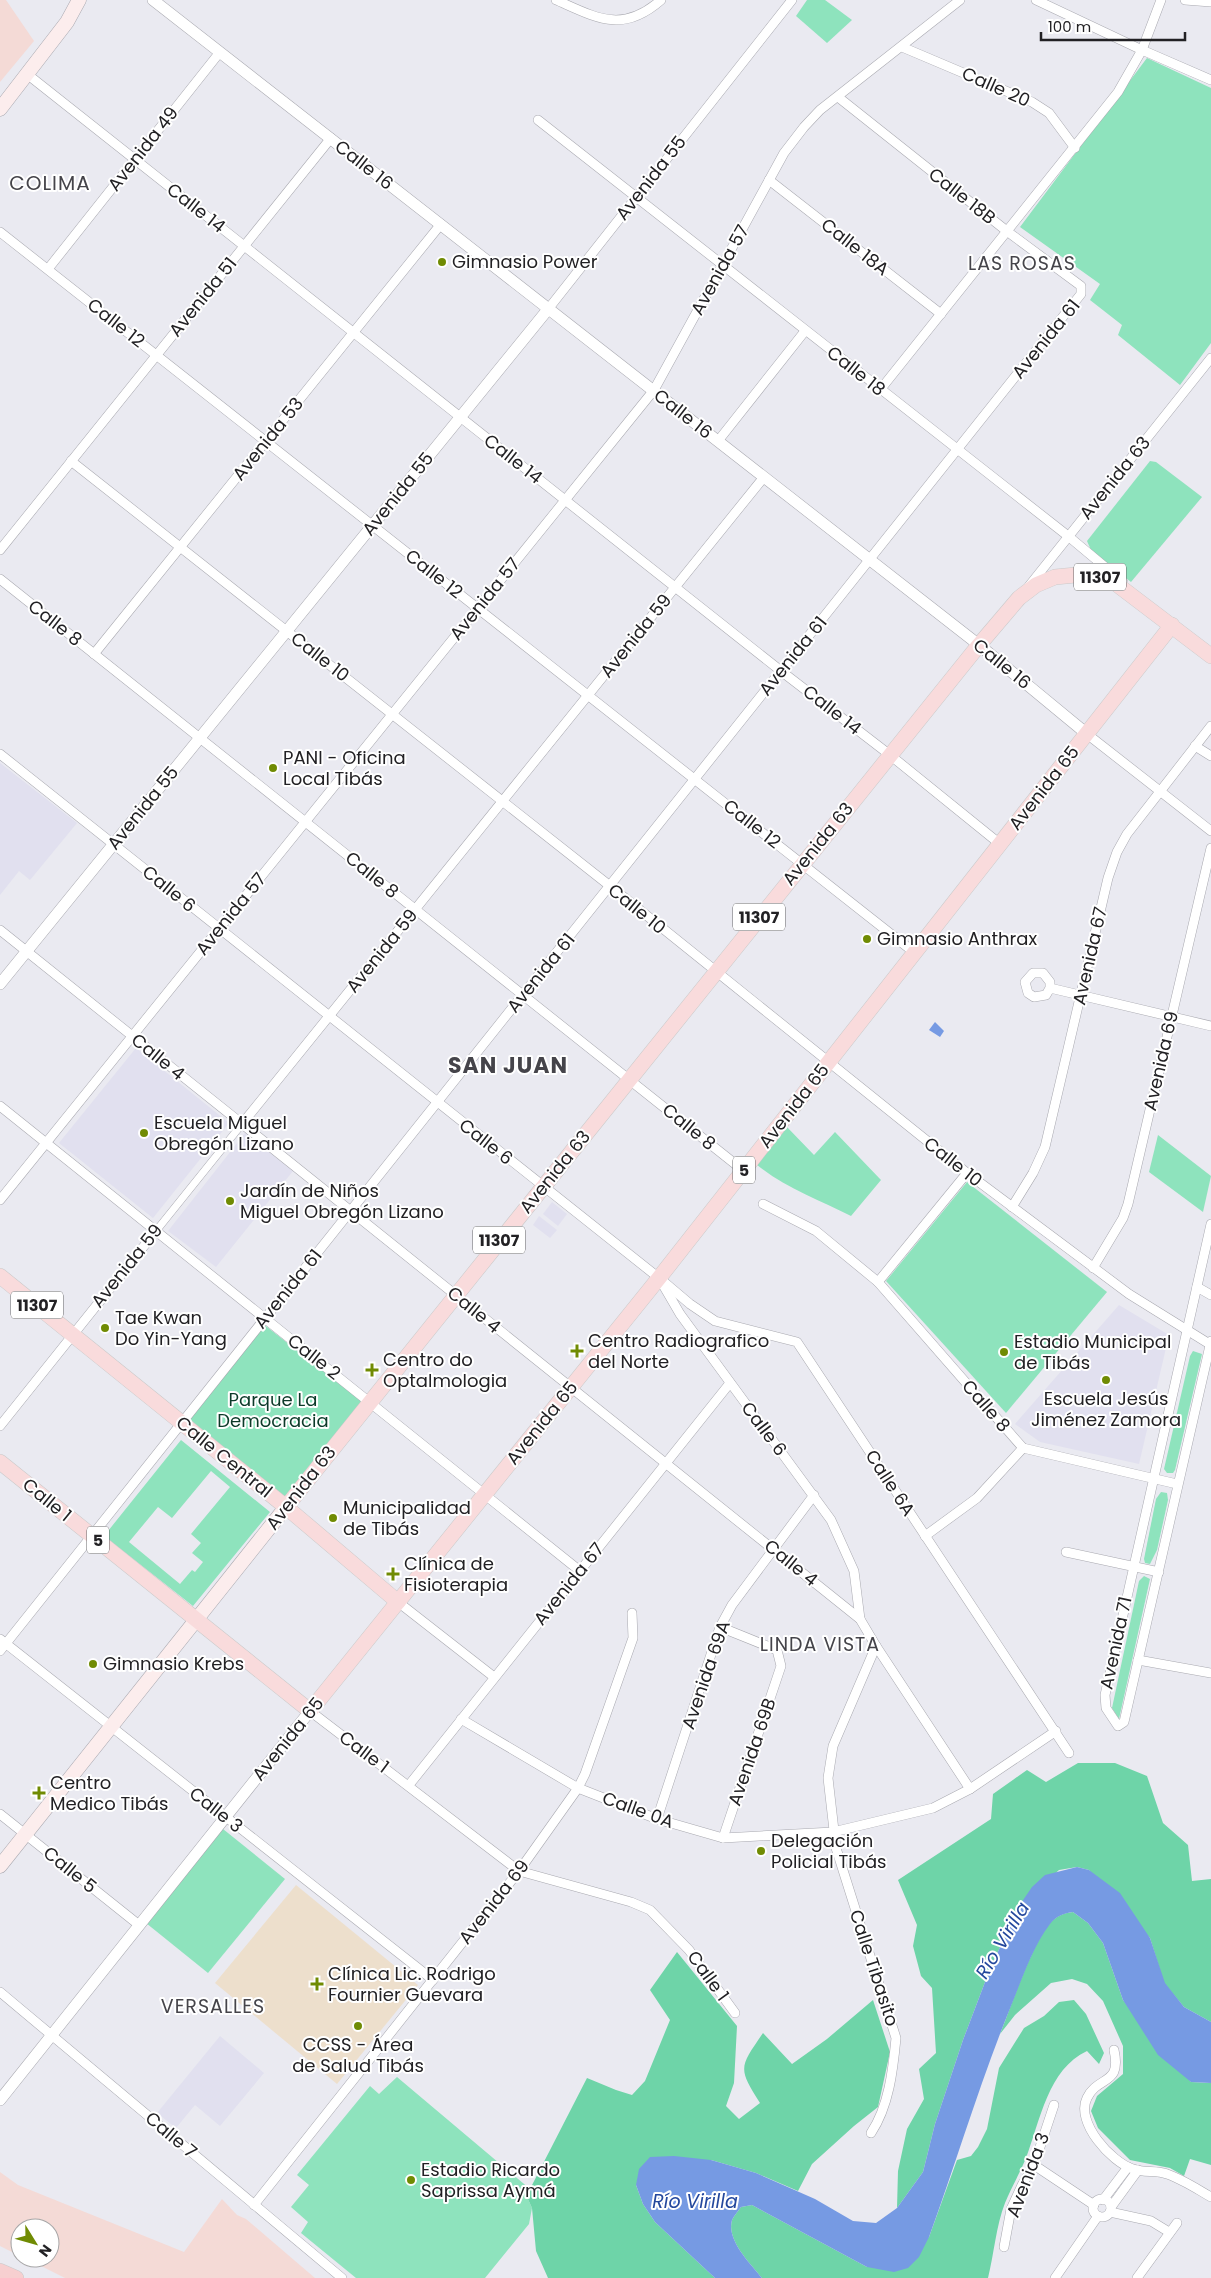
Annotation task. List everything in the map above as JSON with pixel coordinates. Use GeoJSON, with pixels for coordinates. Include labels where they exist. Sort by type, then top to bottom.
{"type":"FeatureCollection","features":[{"type":"Feature","properties":{"kind":"highway"},"geometry":{"type":"LineString","coordinates":[[0,2271],[16,2278]]}},
{"type":"Feature","properties":{"kind":"main road"},"geometry":{"type":"LineString","coordinates":[[67,22],[79,0]]}},
{"type":"Feature","properties":{"kind":"main road"},"geometry":{"type":"LineString","coordinates":[[0,109],[84,0]]}},
{"type":"Feature","properties":{"kind":"main road","name":"Avenida 63"},"geometry":{"type":"LineString","coordinates":[[0,1866],[455,1295],[979,645],[1020,598],[1036,585],[1055,577],[1076,574],[1096,576],[1115,583],[1211,656]]}},
{"type":"Feature","properties":{"kind":"main road","name":"Avenida 65"},"geometry":{"type":"LineString","coordinates":[[310,1711],[744,1171],[1172,625]]}},
{"type":"Feature","properties":{"kind":"main road","name":"Calle Central"},"geometry":{"type":"LineString","coordinates":[[0,1276],[286,1507],[398,1602]]}},
{"type":"Feature","properties":{"kind":"main road","name":"Calle 1"},"geometry":{"type":"LineString","coordinates":[[0,1462],[197,1618],[310,1711]]}},
{"type":"Feature","properties":{"kind":"street","name":"Calle 16"},"geometry":{"type":"LineString","coordinates":[[153,0],[979,645],[1159,792],[1211,831]]}},
{"type":"Feature","properties":{"kind":"street"},"geometry":{"type":"LineString","coordinates":[[556,0],[595,17],[619,21],[637,16],[661,0]]}},
{"type":"Feature","properties":{"kind":"street","name":"Avenida 55"},"geometry":{"type":"LineString","coordinates":[[0,984],[549,308],[792,0]]}},
{"type":"Feature","properties":{"kind":"street","name":"Avenida 57"},"geometry":{"type":"LineString","coordinates":[[0,1200],[654,390],[784,153],[804,127],[820,110],[960,0]]}},
{"type":"Feature","properties":{"kind":"street"},"geometry":{"type":"LineString","coordinates":[[1036,0],[1211,80]]}},
{"type":"Feature","properties":{"kind":"street"},"geometry":{"type":"LineString","coordinates":[[880,390],[1118,92],[1142,50],[1161,0]]}},
{"type":"Feature","properties":{"kind":"street"},"geometry":{"type":"LineString","coordinates":[[1185,0],[1211,2]]}},
{"type":"Feature","properties":{"kind":"street","name":"Calle 20"},"geometry":{"type":"LineString","coordinates":[[902,47],[1032,102],[1049,113],[1075,148]]}},
{"type":"Feature","properties":{"kind":"street","name":"Avenida 49"},"geometry":{"type":"LineString","coordinates":[[48,269],[220,52]]}},
{"type":"Feature","properties":{"kind":"street","name":"Calle 14"},"geometry":{"type":"LineString","coordinates":[[27,74],[781,671],[890,755],[1000,844]]}},
{"type":"Feature","properties":{"kind":"street","name":"Calle 18B"},"geometry":{"type":"LineString","coordinates":[[838,97],[1008,232],[1081,286],[1081,294]]}},
{"type":"Feature","properties":{"kind":"street","name":"Calle 18"},"geometry":{"type":"LineString","coordinates":[[538,120],[957,451],[1068,536],[1172,625]]}},
{"type":"Feature","properties":{"kind":"street","name":"Avenida 51"},"geometry":{"type":"LineString","coordinates":[[0,550],[331,138]]}},
{"type":"Feature","properties":{"kind":"street","name":"Calle 18A"},"geometry":{"type":"LineString","coordinates":[[769,180],[941,314]]}},
{"type":"Feature","properties":{"kind":"street","name":"Avenida 53"},"geometry":{"type":"LineString","coordinates":[[94,654],[441,224]]}},
{"type":"Feature","properties":{"kind":"street","name":"Calle 12"},"geometry":{"type":"LineString","coordinates":[[0,232],[915,953]]}},
{"type":"Feature","properties":{"kind":"street","name":"Avenida 61"},"geometry":{"type":"LineString","coordinates":[[2,1645],[92,1536],[1081,294]]}},
{"type":"Feature","properties":{"kind":"street"},"geometry":{"type":"LineString","coordinates":[[718,441],[805,331]]}},
{"type":"Feature","properties":{"kind":"street","name":"Avenida 63"},"geometry":{"type":"LineString","coordinates":[[1020,598],[1211,358]]}},
{"type":"Feature","properties":{"kind":"street","name":"Calle 10"},"geometry":{"type":"LineString","coordinates":[[72,461],[610,886],[967,1173],[1129,1294],[1186,1330],[1211,1343]]}},
{"type":"Feature","properties":{"kind":"street","name":"Avenida 59"},"geometry":{"type":"LineString","coordinates":[[0,1426],[764,477]]}},
{"type":"Feature","properties":{"kind":"street","name":"Calle 8"},"geometry":{"type":"LineString","coordinates":[[0,579],[744,1171]]}},
{"type":"Feature","properties":{"kind":"street","name":"Avenida 67"},"geometry":{"type":"LineString","coordinates":[[1012,1207],[1033,1173],[1045,1147],[1108,878],[1117,852],[1127,834],[1210,728]]}},
{"type":"Feature","properties":{"kind":"street"},"geometry":{"type":"LineString","coordinates":[[1195,746],[1211,756]]}},
{"type":"Feature","properties":{"kind":"street","name":"Calle 6"},"geometry":{"type":"LineString","coordinates":[[0,754],[659,1278],[680,1314],[831,1520],[854,1571],[860,1618]]}},
{"type":"Feature","properties":{"kind":"street","name":"Avenida 69"},"geometry":{"type":"LineString","coordinates":[[1093,1268],[1123,1218],[1128,1204],[1211,848]]}},
{"type":"Feature","properties":{"kind":"street","name":"Calle 4"},"geometry":{"type":"LineString","coordinates":[[0,930],[860,1618],[876,1646],[970,1789]]}},
{"type":"Feature","properties":{"kind":"street"},"geometry":{"type":"LineString","coordinates":[[1050,988],[1211,1026]]}},
{"type":"Feature","properties":{"kind":"street","name":"Calle 2"},"geometry":{"type":"LineString","coordinates":[[0,1106],[580,1571]]}},
{"type":"Feature","properties":{"kind":"street"},"geometry":{"type":"LineString","coordinates":[[878,1282],[967,1173]]}},
{"type":"Feature","properties":{"kind":"street","name":"Calle 8"},"geometry":{"type":"LineString","coordinates":[[763,1204],[816,1231],[878,1282],[1023,1448],[1177,1484]]}},
{"type":"Feature","properties":{"kind":"street","name":"Avenida 71"},"geometry":{"type":"LineString","coordinates":[[1211,1224],[1104,1695],[1106,1708],[1118,1726],[1122,1726],[1124,1722],[1159,1572],[1177,1484],[1211,1343]]}},
{"type":"Feature","properties":{"kind":"street","name":"Calle 6A"},"geometry":{"type":"LineString","coordinates":[[659,1278],[690,1304],[715,1321],[797,1342],[1069,1753]]}},
{"type":"Feature","properties":{"kind":"street"},"geometry":{"type":"LineString","coordinates":[[1197,1287],[1211,1295]]}},
{"type":"Feature","properties":{"kind":"street"},"geometry":{"type":"LineString","coordinates":[[680,1314],[690,1304]]}},
{"type":"Feature","properties":{"kind":"street","name":"Avenida 67"},"geometry":{"type":"LineString","coordinates":[[408,1785],[730,1383]]}},
{"type":"Feature","properties":{"kind":"street"},"geometry":{"type":"LineString","coordinates":[[925,1536],[977,1498],[1023,1448]]}},
{"type":"Feature","properties":{"kind":"street","name":"Avenida 69A"},"geometry":{"type":"LineString","coordinates":[[657,1818],[720,1626],[732,1605],[814,1495]]}},
{"type":"Feature","properties":{"kind":"street"},"geometry":{"type":"LineString","coordinates":[[1066,1552],[1159,1572]]}},
{"type":"Feature","properties":{"kind":"street","name":"Calle Central"},"geometry":{"type":"LineString","coordinates":[[398,1602],[494,1677]]}},
{"type":"Feature","properties":{"kind":"street","name":"Avenida 69"},"geometry":{"type":"LineString","coordinates":[[254,2205],[519,1871],[578,1788],[585,1774],[633,1638],[632,1613]]}},
{"type":"Feature","properties":{"kind":"street","name":"Avenida 69B"},"geometry":{"type":"LineString","coordinates":[[720,1626],[777,1650],[781,1666],[723,1838]]}},
{"type":"Feature","properties":{"kind":"street","name":"Calle 3"},"geometry":{"type":"LineString","coordinates":[[2,1645],[111,1727],[433,1980]]}},
{"type":"Feature","properties":{"kind":"street","name":"Calle Tibasito"},"geometry":{"type":"LineString","coordinates":[[871,2133],[882,2118],[893,2065],[896,2038],[843,1874],[833,1832],[828,1778],[833,1746],[876,1646]]}},
{"type":"Feature","properties":{"kind":"street"},"geometry":{"type":"LineString","coordinates":[[1138,1660],[1211,1673]]}},
{"type":"Feature","properties":{"kind":"street","name":"Calle 1"},"geometry":{"type":"LineString","coordinates":[[310,1711],[519,1871],[646,1908],[684,1943],[735,2013]]}},
{"type":"Feature","properties":{"kind":"street","name":"Avenida 65"},"geometry":{"type":"LineString","coordinates":[[0,2100],[310,1711]]}},
{"type":"Feature","properties":{"kind":"street","name":"Calle 0A"},"geometry":{"type":"LineString","coordinates":[[461,1720],[578,1788],[657,1818],[723,1838],[833,1832]]}},
{"type":"Feature","properties":{"kind":"street"},"geometry":{"type":"LineString","coordinates":[[833,1832],[933,1808],[970,1789],[1056,1731]]}},
{"type":"Feature","properties":{"kind":"street","name":"Calle 5"},"geometry":{"type":"LineString","coordinates":[[0,1814],[139,1925]]}},
{"type":"Feature","properties":{"kind":"street","name":"Calle 7"},"geometry":{"type":"LineString","coordinates":[[0,1992],[342,2278]]}},
{"type":"Feature","properties":{"kind":"street"},"geometry":{"type":"LineString","coordinates":[[1114,2050],[1116,2061],[1114,2073],[1089,2093],[1084,2102],[1084,2111],[1088,2125],[1102,2148],[1128,2167],[1165,2173],[1211,2197]]}},
{"type":"Feature","properties":{"kind":"street","name":"Avenida 3"},"geometry":{"type":"LineString","coordinates":[[1004,2247],[1011,2209],[1034,2165],[1054,2105]]}},
{"type":"Feature","properties":{"kind":"street"},"geometry":{"type":"LineString","coordinates":[[1034,2165],[1094,2205]]}},
{"type":"Feature","properties":{"kind":"street"},"geometry":{"type":"LineString","coordinates":[[1128,2167],[1103,2200],[1098,2201],[1094,2205],[1094,2211],[1098,2216],[1103,2217],[1111,2209],[1138,2170]]}},
{"type":"Feature","properties":{"kind":"street"},"geometry":{"type":"LineString","coordinates":[[1103,2200],[1108,2202],[1111,2209]]}},
{"type":"Feature","properties":{"kind":"street"},"geometry":{"type":"LineString","coordinates":[[1111,2209],[1151,2221],[1169,2232]]}},
{"type":"Feature","properties":{"kind":"street"},"geometry":{"type":"LineString","coordinates":[[1055,2278],[1098,2216]]}},
{"type":"Feature","properties":{"kind":"street"},"geometry":{"type":"LineString","coordinates":[[1137,2278],[1177,2222]]}},
{"type":"Feature","properties":{"kind":"shaded area"},"geometry":{"type":"Polygon","coordinates":[[[0,0],[6,0],[34,41],[0,82],[0,0]]]}},
{"type":"Feature","properties":{"kind":"shaded area"},"geometry":{"type":"Polygon","coordinates":[[[0,763],[77,823],[30,880],[19,871],[0,895],[0,763]]]}},
{"type":"Feature","properties":{"kind":"shaded area","name":"Escuela Miguel Obregón Lizano"},"geometry":{"type":"Polygon","coordinates":[[[136,1048],[229,1123],[153,1218],[59,1143],[136,1048]]]}},
{"type":"Feature","properties":{"kind":"shaded area","name":"Jardín de Niños Miguel Obregón Lizano"},"geometry":{"type":"Polygon","coordinates":[[[245,1133],[293,1171],[216,1267],[168,1231],[245,1133]]]}},
{"type":"Feature","properties":{"kind":"shaded area"},"geometry":{"type":"Polygon","coordinates":[[[552,1202],[567,1214],[558,1226],[543,1214],[552,1202]]]}},
{"type":"Feature","properties":{"kind":"shaded area"},"geometry":{"type":"Polygon","coordinates":[[[539,1216],[557,1230],[550,1238],[533,1225],[539,1216]]]}},
{"type":"Feature","properties":{"kind":"shaded area","name":"Escuela Jesús Jiménez Zamora"},"geometry":{"type":"Polygon","coordinates":[[[1119,1305],[1169,1335],[1139,1464],[1040,1442],[1015,1424],[1119,1305]]]}},
{"type":"Feature","properties":{"kind":"shaded area","name":"Clínica Lic. Rodrigo Fournier Guevara"},"geometry":{"type":"Polygon","coordinates":[[[296,1885],[418,1985],[337,2084],[215,1983],[296,1885]]]}},
{"type":"Feature","properties":{"kind":"shaded area"},"geometry":{"type":"Polygon","coordinates":[[[220,2036],[264,2073],[220,2126],[195,2105],[176,2128],[157,2113],[220,2036]]]}},
{"type":"Feature","properties":{"kind":"shaded area"},"geometry":{"type":"Polygon","coordinates":[[[0,2172],[18,2185],[184,2252],[222,2199],[237,2215],[246,2219],[315,2278],[65,2278],[45,2268],[60,2268],[60,2218],[10,2218],[10,2251],[0,2246],[0,2172]]]}},
{"type":"Feature","properties":{"kind":"green space"},"geometry":{"type":"Polygon","coordinates":[[[807,0],[825,0],[852,20],[827,43],[796,16],[807,0]]]}},
{"type":"Feature","properties":{"kind":"green space"},"geometry":{"type":"Polygon","coordinates":[[[1147,58],[1211,88],[1211,343],[1180,385],[1118,335],[1122,325],[1090,300],[1100,284],[1020,227],[1147,58]]]}},
{"type":"Feature","properties":{"kind":"green space"},"geometry":{"type":"Polygon","coordinates":[[[1150,461],[1156,462],[1202,497],[1131,582],[1091,550],[1087,541],[1150,461]]]}},
{"type":"Feature","properties":{"kind":"green space"},"geometry":{"type":"Polygon","coordinates":[[[786,1126],[814,1155],[835,1132],[881,1180],[851,1216],[778,1180],[756,1164],[786,1126]]]}},
{"type":"Feature","properties":{"kind":"green space"},"geometry":{"type":"Polygon","coordinates":[[[1158,1135],[1211,1176],[1203,1212],[1149,1172],[1158,1135]]]}},
{"type":"Feature","properties":{"kind":"green space","name":"Estadio Municipal de Tibás"},"geometry":{"type":"Polygon","coordinates":[[[967,1182],[1107,1292],[1006,1413],[886,1281],[967,1182]]]}},
{"type":"Feature","properties":{"kind":"green space","name":"Parque La Democracia"},"geometry":{"type":"Polygon","coordinates":[[[262,1323],[364,1403],[285,1500],[185,1419],[262,1323]]]}},
{"type":"Feature","properties":{"kind":"green space"},"geometry":{"type":"Polygon","coordinates":[[[1193,1351],[1202,1354],[1175,1470],[1173,1473],[1167,1473],[1164,1469],[1190,1356],[1193,1351]]]}},
{"type":"Feature","properties":{"kind":"green space"},"geometry":{"type":"Polygon","coordinates":[[[181,1440],[270,1512],[193,1606],[104,1536],[181,1440]],[[211,1471],[172,1518],[158,1507],[129,1542],[180,1584],[192,1570],[195,1572],[203,1562],[192,1553],[201,1543],[191,1534],[230,1487],[211,1471]]]}},
{"type":"Feature","properties":{"kind":"green space"},"geometry":{"type":"Polygon","coordinates":[[[1161,1492],[1167,1493],[1168,1500],[1157,1550],[1150,1564],[1145,1563],[1144,1559],[1156,1499],[1161,1492]]]}},
{"type":"Feature","properties":{"kind":"green space"},"geometry":{"type":"Polygon","coordinates":[[[1144,1576],[1150,1579],[1119,1719],[1112,1708],[1139,1581],[1144,1576]]]}},
{"type":"Feature","properties":{"kind":"green space"},"geometry":{"type":"Polygon","coordinates":[[[1078,1763],[1115,1763],[1147,1776],[1163,1823],[1188,1845],[1192,1881],[1211,1879],[1211,2022],[1184,2007],[1164,1983],[1150,1938],[1089,1870],[1077,1867],[1059,1870],[1019,1906],[990,1969],[963,2040],[935,2124],[923,2172],[897,2208],[898,2171],[907,2129],[924,2099],[919,2069],[936,2053],[932,1988],[921,1976],[913,1946],[917,1925],[898,1880],[991,1819],[993,1794],[1027,1770],[1046,1782],[1078,1763]]]}},
{"type":"Feature","properties":{"kind":"green space"},"geometry":{"type":"Polygon","coordinates":[[[223,1829],[285,1879],[208,1973],[146,1923],[223,1829]]]}},
{"type":"Feature","properties":{"kind":"green space"},"geometry":{"type":"Polygon","coordinates":[[[1073,1912],[1088,1923],[1103,1943],[1123,2000],[1191,2082],[1211,2083],[1211,2165],[1190,2159],[1184,2176],[1170,2168],[1130,2160],[1098,2128],[1091,2111],[1097,2096],[1123,2074],[1123,2046],[1103,2001],[1087,1984],[1072,1979],[1051,1983],[1015,2015],[1000,2034],[1037,1943],[1052,1921],[1064,1914],[1073,1912]]]}},
{"type":"Feature","properties":{"kind":"green space"},"geometry":{"type":"Polygon","coordinates":[[[677,1952],[737,2026],[734,2083],[726,2106],[739,2119],[760,2103],[748,2082],[744,2067],[750,2053],[763,2033],[792,2064],[827,2039],[873,2000],[890,2052],[878,2107],[812,2164],[798,2191],[756,2173],[711,2160],[636,2185],[643,2204],[655,2222],[715,2278],[548,2278],[536,2251],[532,2208],[527,2197],[530,2189],[587,2078],[632,2095],[645,2081],[670,2020],[650,1990],[677,1952]]]}},
{"type":"Feature","properties":{"kind":"green space"},"geometry":{"type":"Polygon","coordinates":[[[1074,2000],[1086,2014],[1104,2053],[1099,2064],[1087,2051],[1074,2059],[1054,2083],[1041,2113],[1026,2158],[1007,2197],[997,2231],[988,2278],[762,2278],[746,2259],[736,2243],[731,2228],[732,2220],[741,2207],[752,2205],[867,2267],[929,2237],[957,2160],[971,2156],[987,2129],[999,2068],[1024,2028],[1044,2016],[1059,2002],[1074,2000]]]}},
{"type":"Feature","properties":{"kind":"green space","name":"Estadio Ricardo Saprissa Aymá"},"geometry":{"type":"Polygon","coordinates":[[[397,2077],[530,2189],[527,2197],[532,2208],[529,2224],[485,2278],[356,2278],[301,2233],[308,2222],[291,2207],[309,2185],[297,2175],[370,2086],[379,2094],[397,2077]]]}},
{"type":"Feature","properties":{"kind":"water"},"geometry":{"type":"Polygon","coordinates":[[[935,1022],[944,1031],[940,1037],[929,1030],[935,1022]]]}},
{"type":"Feature","properties":{"kind":"water","name":"Río Virilla"},"geometry":{"type":"Polygon","coordinates":[[[1077,1867],[1089,1870],[1120,1893],[1150,1938],[1165,1983],[1184,2007],[1211,2022],[1211,2083],[1191,2082],[1158,2055],[1123,2000],[1103,1943],[1088,1923],[1073,1912],[1066,1913],[1052,1921],[1038,1943],[1028,1964],[989,2063],[929,2237],[919,2257],[908,2268],[894,2272],[867,2267],[752,2205],[741,2207],[732,2220],[731,2228],[736,2243],[746,2259],[762,2278],[715,2278],[655,2222],[643,2204],[636,2185],[639,2169],[650,2157],[674,2156],[711,2160],[756,2173],[815,2199],[853,2221],[876,2223],[897,2208],[923,2172],[935,2124],[963,2040],[990,1969],[1019,1906],[1032,1887],[1045,1875],[1077,1867]]]}},
{"type":"Feature","properties":{"kind":"place","name":"Gimnasio Power"},"geometry":{"type":"Point","coordinates":[442,262]}},
{"type":"Feature","properties":{"kind":"place","name":"PANI - Oficina Local Tibás"},"geometry":{"type":"Point","coordinates":[273,768]}},
{"type":"Feature","properties":{"kind":"place","name":"Gimnasio Anthrax"},"geometry":{"type":"Point","coordinates":[867,939]}},
{"type":"Feature","properties":{"kind":"place","name":"Escuela Miguel Obregón Lizano"},"geometry":{"type":"Point","coordinates":[144,1133]}},
{"type":"Feature","properties":{"kind":"place","name":"Jardín de Niños Miguel Obregón Lizano"},"geometry":{"type":"Point","coordinates":[230,1201]}},
{"type":"Feature","properties":{"kind":"place","name":"Tae Kwan Do Yin-Yang"},"geometry":{"type":"Point","coordinates":[105,1328]}},
{"type":"Feature","properties":{"kind":"place","name":"Centro Radiografico del Norte"},"geometry":{"type":"Point","coordinates":[577,1351]}},
{"type":"Feature","properties":{"kind":"place","name":"Estadio Municipal de Tibás"},"geometry":{"type":"Point","coordinates":[1004,1352]}},
{"type":"Feature","properties":{"kind":"place","name":"Centro do Optalmologia"},"geometry":{"type":"Point","coordinates":[372,1370]}},
{"type":"Feature","properties":{"kind":"place","name":"Escuela Jesús Jiménez Zamora"},"geometry":{"type":"Point","coordinates":[1106,1380]}},
{"type":"Feature","properties":{"kind":"place","name":"Municipalidad de Tibás"},"geometry":{"type":"Point","coordinates":[333,1518]}},
{"type":"Feature","properties":{"kind":"place","name":"Clínica de Fisioterapia"},"geometry":{"type":"Point","coordinates":[393,1574]}},
{"type":"Feature","properties":{"kind":"place","name":"Gimnasio Krebs"},"geometry":{"type":"Point","coordinates":[93,1664]}},
{"type":"Feature","properties":{"kind":"place","name":"Centro Medico Tibás"},"geometry":{"type":"Point","coordinates":[39,1793]}},
{"type":"Feature","properties":{"kind":"place","name":"Delegación Policial Tibás"},"geometry":{"type":"Point","coordinates":[761,1851]}},
{"type":"Feature","properties":{"kind":"place","name":"Clínica Lic. Rodrigo Fournier Guevara"},"geometry":{"type":"Point","coordinates":[317,1984]}},
{"type":"Feature","properties":{"kind":"place","name":"CCSS - Área de Salud Tibás"},"geometry":{"type":"Point","coordinates":[358,2026]}},
{"type":"Feature","properties":{"kind":"place","name":"Estadio Ricardo Saprissa Aymá"},"geometry":{"type":"Point","coordinates":[411,2180]}},
{"type":"Feature","properties":{"kind":"district","name":"COLIMA"},"geometry":{"type":"Point","coordinates":[50,183]}},
{"type":"Feature","properties":{"kind":"district","name":"LAS ROSAS"},"geometry":{"type":"Point","coordinates":[1022,263]}},
{"type":"Feature","properties":{"kind":"district","name":"SAN JUAN"},"geometry":{"type":"Point","coordinates":[508,1065]}},
{"type":"Feature","properties":{"kind":"district","name":"LINDA VISTA"},"geometry":{"type":"Point","coordinates":[820,1644]}},
{"type":"Feature","properties":{"kind":"district","name":"VERSALLES"},"geometry":{"type":"Point","coordinates":[213,2006]}}]}
